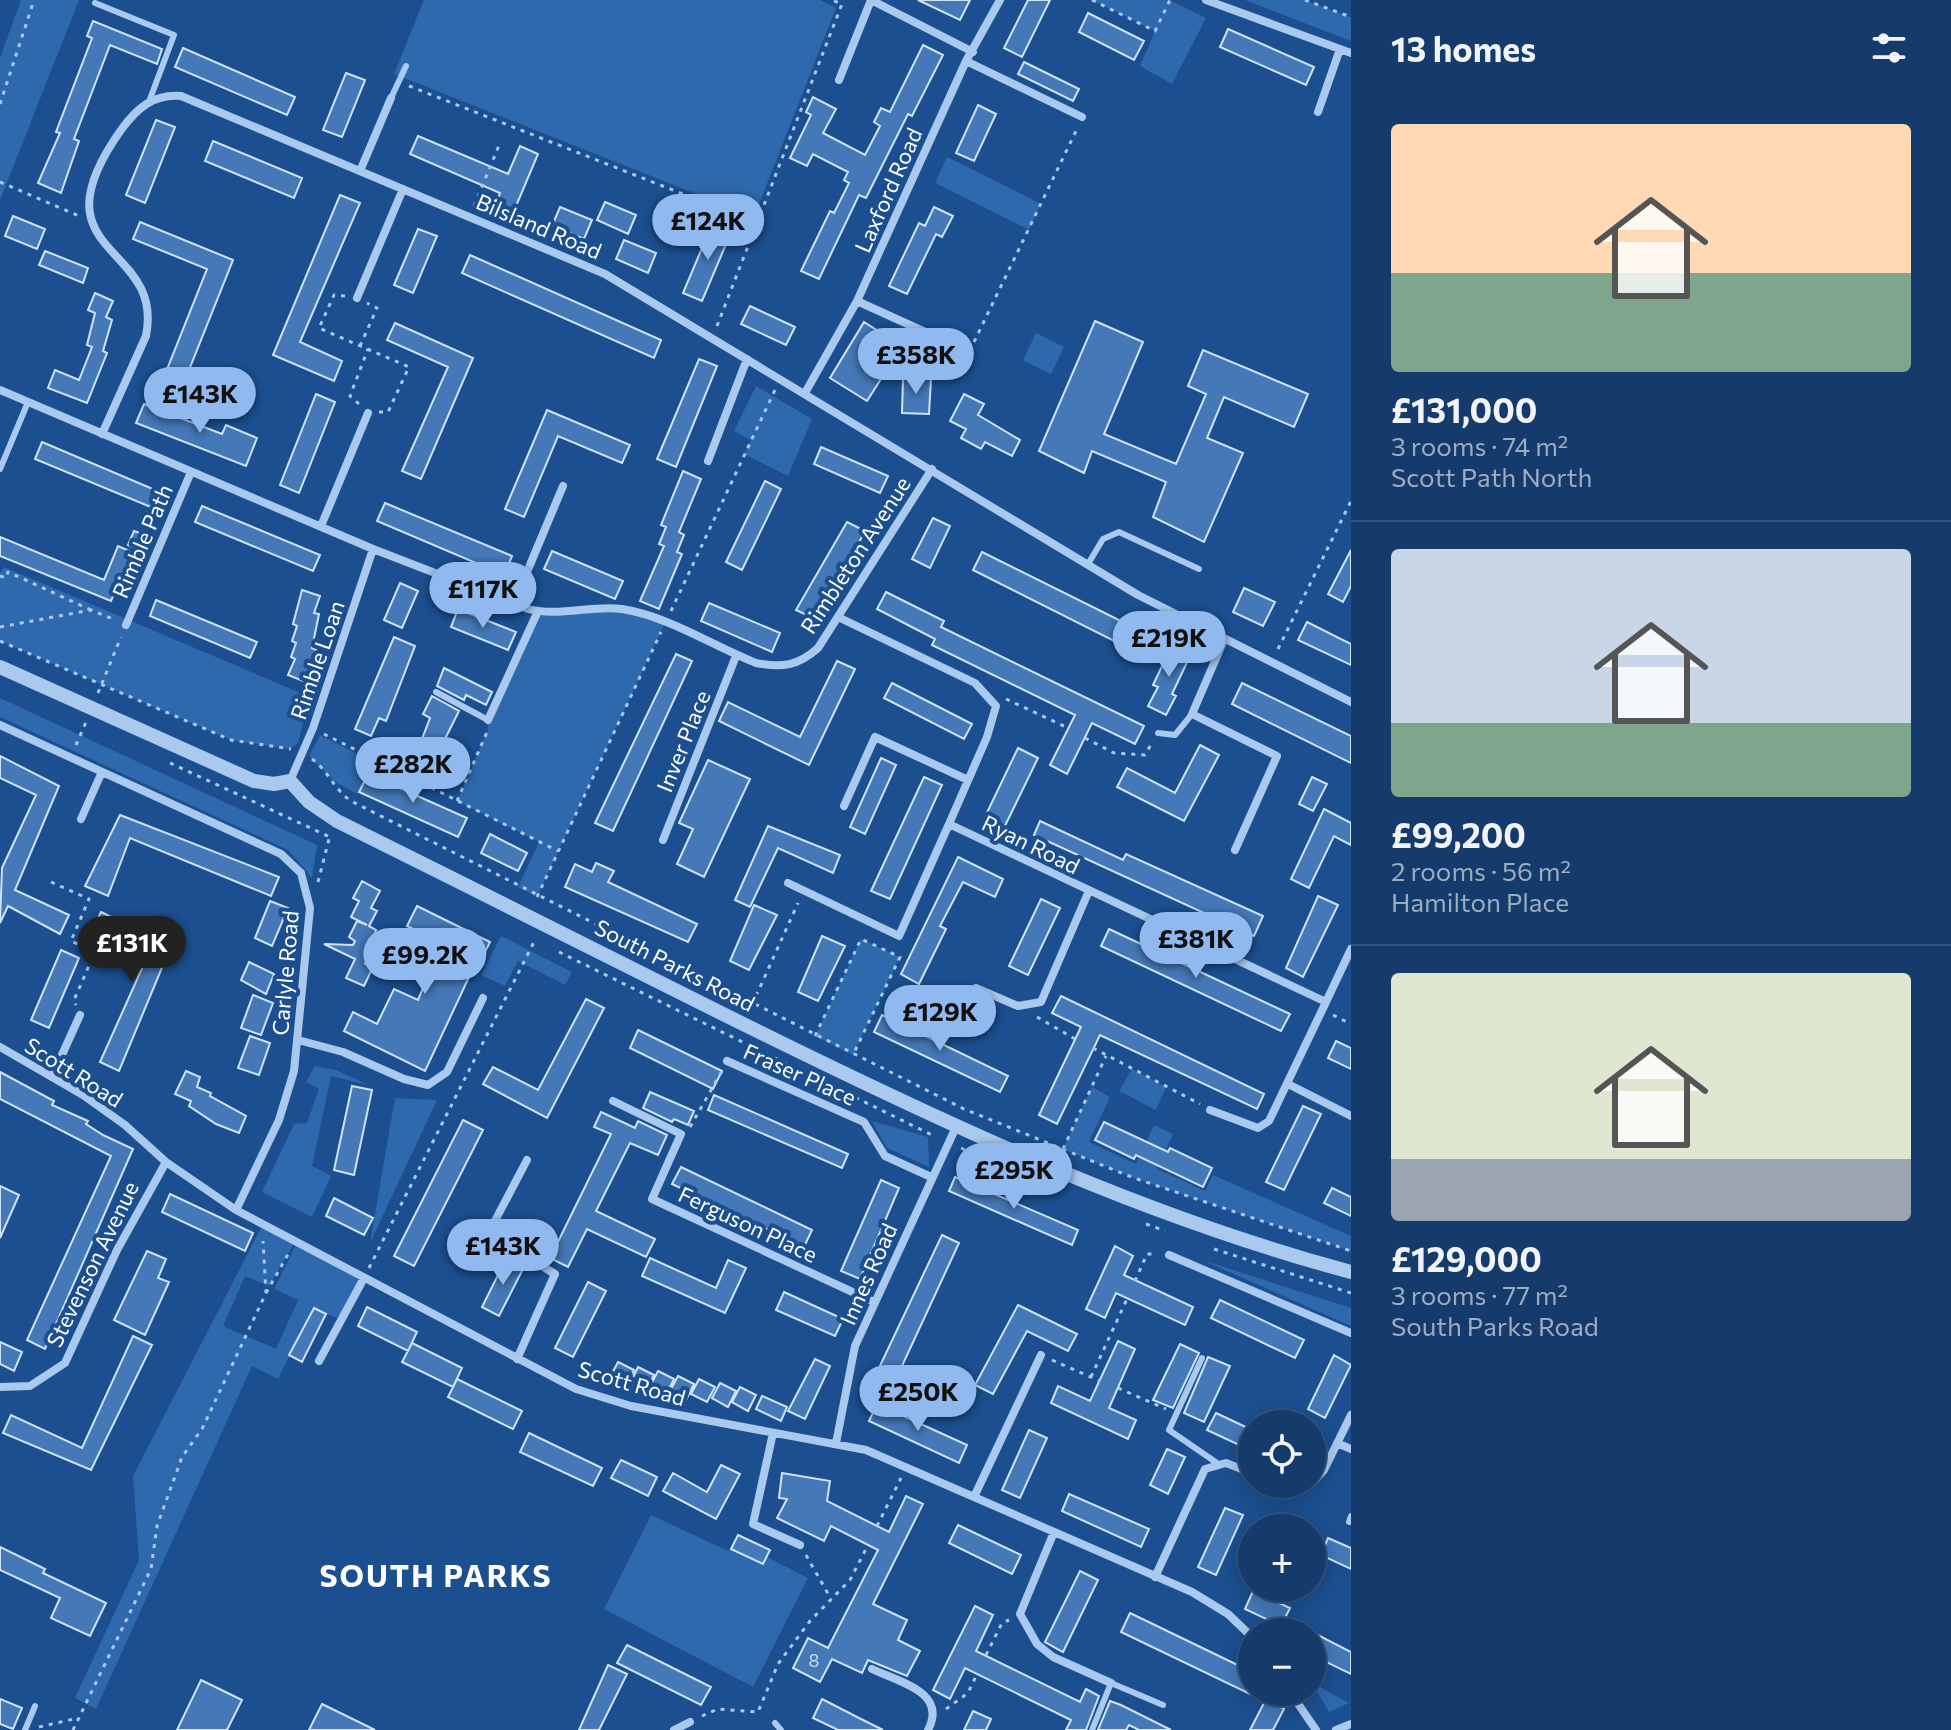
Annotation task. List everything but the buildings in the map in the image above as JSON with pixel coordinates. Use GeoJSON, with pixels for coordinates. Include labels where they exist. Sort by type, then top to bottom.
{"type":"FeatureCollection","features":[{"type":"Feature","properties":{"kind":"street"},"geometry":{"type":"LineString","coordinates":[[839,80],[871,0],[973,52]]}},
{"type":"Feature","properties":{"kind":"street","name":"Laxford Road"},"geometry":{"type":"LineString","coordinates":[[805,393],[857,301],[966,61],[1000,0]]}},
{"type":"Feature","properties":{"kind":"street"},"geometry":{"type":"LineString","coordinates":[[1206,0],[1229,4],[1351,53]]}},
{"type":"Feature","properties":{"kind":"street"},"geometry":{"type":"LineString","coordinates":[[1318,112],[1340,49]]}},
{"type":"Feature","properties":{"kind":"street"},"geometry":{"type":"LineString","coordinates":[[966,61],[1082,117]]}},
{"type":"Feature","properties":{"kind":"street","name":"Bilsland Road"},"geometry":{"type":"LineString","coordinates":[[150,99],[165,95],[181,96],[605,274],[1088,564],[1224,640],[1351,702]]}},
{"type":"Feature","properties":{"kind":"street"},"geometry":{"type":"LineString","coordinates":[[360,171],[391,98]]}},
{"type":"Feature","properties":{"kind":"street"},"geometry":{"type":"LineString","coordinates":[[102,434],[146,336],[150,319],[143,286],[99,238],[90,220],[88,201],[102,164],[126,124],[150,99]]}},
{"type":"Feature","properties":{"kind":"street"},"geometry":{"type":"LineString","coordinates":[[357,298],[403,189]]}},
{"type":"Feature","properties":{"kind":"street"},"geometry":{"type":"LineString","coordinates":[[857,301],[969,352]]}},
{"type":"Feature","properties":{"kind":"street"},"geometry":{"type":"LineString","coordinates":[[708,461],[747,359]]}},
{"type":"Feature","properties":{"kind":"street","name":"Rimbleton Avenue"},"geometry":{"type":"LineString","coordinates":[[0,390],[373,549],[514,603],[538,611],[623,610],[665,623],[736,656],[774,667],[793,665],[818,648],[932,469]]}},
{"type":"Feature","properties":{"kind":"street"},"geometry":{"type":"LineString","coordinates":[[321,526],[368,413]]}},
{"type":"Feature","properties":{"kind":"street","name":"Rimble Path"},"geometry":{"type":"LineString","coordinates":[[126,625],[191,472]]}},
{"type":"Feature","properties":{"kind":"street"},"geometry":{"type":"LineString","coordinates":[[514,603],[563,486]]}},
{"type":"Feature","properties":{"kind":"street","name":"Rimble Loan"},"geometry":{"type":"LineString","coordinates":[[290,781],[313,728],[373,549]]}},
{"type":"Feature","properties":{"kind":"street"},"geometry":{"type":"LineString","coordinates":[[488,720],[538,611]]}},
{"type":"Feature","properties":{"kind":"street"},"geometry":{"type":"LineString","coordinates":[[838,617],[975,683]]}},
{"type":"Feature","properties":{"kind":"street"},"geometry":{"type":"LineString","coordinates":[[1224,640],[1192,714],[1277,756],[1235,850]]}},
{"type":"Feature","properties":{"kind":"street","name":"Inver Place"},"geometry":{"type":"LineString","coordinates":[[663,840],[736,656]]}},
{"type":"Feature","properties":{"kind":"street"},"geometry":{"type":"LineString","coordinates":[[0,667],[254,781],[274,784],[290,781]]}},
{"type":"Feature","properties":{"kind":"street","name":"Ryan Road"},"geometry":{"type":"LineString","coordinates":[[975,683],[996,706],[949,824],[1324,1006]]}},
{"type":"Feature","properties":{"kind":"street","name":"Carlyle Road"},"geometry":{"type":"LineString","coordinates":[[0,725],[281,854],[304,880],[310,908],[298,1040],[289,1096],[236,1210]]}},
{"type":"Feature","properties":{"kind":"street"},"geometry":{"type":"LineString","coordinates":[[844,806],[875,737],[968,780]]}},
{"type":"Feature","properties":{"kind":"street"},"geometry":{"type":"LineString","coordinates":[[81,819],[101,774]]}},
{"type":"Feature","properties":{"kind":"street","name":"South Parks Road"},"geometry":{"type":"LineString","coordinates":[[290,781],[309,802],[337,821],[832,1069],[956,1127],[1191,1221],[1351,1272]]}},
{"type":"Feature","properties":{"kind":"street"},"geometry":{"type":"LineString","coordinates":[[788,883],[899,936],[949,824]]}},
{"type":"Feature","properties":{"kind":"street"},"geometry":{"type":"LineString","coordinates":[[976,988],[1018,1006],[1041,1002],[1088,893]]}},
{"type":"Feature","properties":{"kind":"street"},"geometry":{"type":"LineString","coordinates":[[1210,1110],[1258,1128],[1269,1121],[1351,949]]}},
{"type":"Feature","properties":{"kind":"street"},"geometry":{"type":"LineString","coordinates":[[298,1040],[343,1052],[404,1079],[428,1085],[447,1072],[483,998]]}},
{"type":"Feature","properties":{"kind":"street"},"geometry":{"type":"LineString","coordinates":[[52,1077],[80,1015]]}},
{"type":"Feature","properties":{"kind":"street","name":"Scott Road"},"geometry":{"type":"LineString","coordinates":[[0,1047],[125,1125],[166,1162],[236,1210],[576,1389],[631,1406],[866,1450],[1192,1592],[1238,1624]]}},
{"type":"Feature","properties":{"kind":"street","name":"Fraser Place"},"geometry":{"type":"LineString","coordinates":[[727,1061],[864,1122],[885,1156],[931,1177]]}},
{"type":"Feature","properties":{"kind":"street"},"geometry":{"type":"LineString","coordinates":[[1288,1084],[1351,1116]]}},
{"type":"Feature","properties":{"kind":"street"},"geometry":{"type":"LineString","coordinates":[[613,1101],[681,1134]]}},
{"type":"Feature","properties":{"kind":"street","name":"Innes Road"},"geometry":{"type":"LineString","coordinates":[[836,1443],[855,1346],[956,1127]]}},
{"type":"Feature","properties":{"kind":"street","name":"Ferguson Place"},"geometry":{"type":"LineString","coordinates":[[681,1134],[652,1199],[874,1302]]}},
{"type":"Feature","properties":{"kind":"street"},"geometry":{"type":"LineString","coordinates":[[517,1359],[555,1274],[488,1234],[527,1160]]}},
{"type":"Feature","properties":{"kind":"street","name":"Stevenson Avenue"},"geometry":{"type":"LineString","coordinates":[[0,1387],[30,1386],[65,1363],[117,1250],[166,1162]]}},
{"type":"Feature","properties":{"kind":"street"},"geometry":{"type":"LineString","coordinates":[[1169,1255],[1351,1333]]}},
{"type":"Feature","properties":{"kind":"street"},"geometry":{"type":"LineString","coordinates":[[319,1361],[364,1278]]}},
{"type":"Feature","properties":{"kind":"street"},"geometry":{"type":"LineString","coordinates":[[974,1497],[1041,1355]]}},
{"type":"Feature","properties":{"kind":"street"},"geometry":{"type":"LineString","coordinates":[[1326,1466],[1351,1415]]}},
{"type":"Feature","properties":{"kind":"street"},"geometry":{"type":"LineString","coordinates":[[773,1433],[753,1524],[800,1545]]}},
{"type":"Feature","properties":{"kind":"street"},"geometry":{"type":"LineString","coordinates":[[1337,1443],[1351,1449]]}},
{"type":"Feature","properties":{"kind":"street"},"geometry":{"type":"LineString","coordinates":[[1155,1577],[1200,1477],[1217,1463],[1238,1469]]}},
{"type":"Feature","properties":{"kind":"street"},"geometry":{"type":"LineString","coordinates":[[1054,1532],[1020,1614],[1037,1644],[1053,1657],[1111,1683]]}},
{"type":"Feature","properties":{"kind":"street"},"geometry":{"type":"LineString","coordinates":[[872,1669],[927,1696],[934,1704],[934,1718],[928,1730]]}},
{"type":"Feature","properties":{"kind":"street"},"geometry":{"type":"LineString","coordinates":[[1300,1706],[1316,1730]]}},
{"type":"Feature","properties":{"kind":"street"},"geometry":{"type":"LineString","coordinates":[[674,1730],[690,1722]]}},
{"type":"Feature","properties":{"kind":"street"},"geometry":{"type":"LineString","coordinates":[[1336,1730],[1351,1724]]}},
{"type":"Feature","properties":{"kind":"lane"},"geometry":{"type":"LineString","coordinates":[[95,3],[174,35],[150,99]]}},
{"type":"Feature","properties":{"kind":"lane"},"geometry":{"type":"LineString","coordinates":[[391,98],[406,66]]}},
{"type":"Feature","properties":{"kind":"lane"},"geometry":{"type":"LineString","coordinates":[[0,469],[28,402]]}},
{"type":"Feature","properties":{"kind":"lane"},"geometry":{"type":"LineString","coordinates":[[1088,564],[1103,539],[1119,532],[1199,569]]}},
{"type":"Feature","properties":{"kind":"lane"},"geometry":{"type":"LineString","coordinates":[[436,692],[488,720]]}},
{"type":"Feature","properties":{"kind":"lane"},"geometry":{"type":"LineString","coordinates":[[1158,733],[1175,735],[1192,714]]}},
{"type":"Feature","properties":{"kind":"lane"},"geometry":{"type":"LineString","coordinates":[[1202,1358],[1169,1430],[1217,1463]]}},
{"type":"Feature","properties":{"kind":"lane"},"geometry":{"type":"LineString","coordinates":[[1092,1730],[1111,1683],[1163,1705]]}},
{"type":"Feature","properties":{"kind":"lane"},"geometry":{"type":"LineString","coordinates":[[25,1730],[35,1706]]}},
{"type":"Feature","properties":{"kind":"lane"},"geometry":{"type":"LineString","coordinates":[[775,1723],[781,1730]]}},
{"type":"Feature","properties":{"kind":"path"},"geometry":{"type":"LineString","coordinates":[[0,104],[34,0]]}},
{"type":"Feature","properties":{"kind":"path"},"geometry":{"type":"LineString","coordinates":[[712,339],[842,4],[832,0]]}},
{"type":"Feature","properties":{"kind":"path"},"geometry":{"type":"LineString","coordinates":[[1092,0],[1155,31],[1170,0]]}},
{"type":"Feature","properties":{"kind":"path"},"geometry":{"type":"LineString","coordinates":[[1305,0],[1351,17]]}},
{"type":"Feature","properties":{"kind":"path"},"geometry":{"type":"LineString","coordinates":[[398,81],[759,224]]}},
{"type":"Feature","properties":{"kind":"path"},"geometry":{"type":"LineString","coordinates":[[969,352],[1082,117]]}},
{"type":"Feature","properties":{"kind":"path"},"geometry":{"type":"LineString","coordinates":[[469,217],[500,143]]}},
{"type":"Feature","properties":{"kind":"path"},"geometry":{"type":"LineString","coordinates":[[0,182],[90,220]]}},
{"type":"Feature","properties":{"kind":"path"},"geometry":{"type":"LineString","coordinates":[[360,346],[377,308],[357,298],[334,295],[319,328],[360,346],[368,349],[409,367],[388,412],[368,413],[350,396],[368,349]]}},
{"type":"Feature","properties":{"kind":"path"},"geometry":{"type":"LineString","coordinates":[[537,897],[781,378]]}},
{"type":"Feature","properties":{"kind":"path"},"geometry":{"type":"LineString","coordinates":[[1271,663],[1351,501]]}},
{"type":"Feature","properties":{"kind":"path"},"geometry":{"type":"LineString","coordinates":[[0,576],[6,578],[8,572],[126,625]]}},
{"type":"Feature","properties":{"kind":"path"},"geometry":{"type":"LineString","coordinates":[[0,627],[91,610]]}},
{"type":"Feature","properties":{"kind":"path"},"geometry":{"type":"LineString","coordinates":[[0,641],[231,740],[302,753],[319,764],[348,799],[537,897],[964,1109],[1134,1178],[1351,1251]]}},
{"type":"Feature","properties":{"kind":"path"},"geometry":{"type":"LineString","coordinates":[[975,683],[1068,728]]}},
{"type":"Feature","properties":{"kind":"path"},"geometry":{"type":"LineString","coordinates":[[457,801],[488,730],[488,720]]}},
{"type":"Feature","properties":{"kind":"path"},"geometry":{"type":"LineString","coordinates":[[313,728],[558,851]]}},
{"type":"Feature","properties":{"kind":"path"},"geometry":{"type":"LineString","coordinates":[[1085,738],[1114,753],[1145,755],[1158,733]]}},
{"type":"Feature","properties":{"kind":"path"},"geometry":{"type":"LineString","coordinates":[[157,757],[329,837]]}},
{"type":"Feature","properties":{"kind":"path"},"geometry":{"type":"LineString","coordinates":[[310,908],[329,837],[337,821]]}},
{"type":"Feature","properties":{"kind":"path"},"geometry":{"type":"LineString","coordinates":[[51,882],[89,899],[71,941],[95,952],[74,1000],[80,1015]]}},
{"type":"Feature","properties":{"kind":"path"},"geometry":{"type":"LineString","coordinates":[[752,1005],[804,891]]}},
{"type":"Feature","properties":{"kind":"path"},"geometry":{"type":"LineString","coordinates":[[815,1036],[861,939],[900,957],[853,1055]]}},
{"type":"Feature","properties":{"kind":"path"},"geometry":{"type":"LineString","coordinates":[[364,1278],[535,940]]}},
{"type":"Feature","properties":{"kind":"path"},"geometry":{"type":"LineString","coordinates":[[549,947],[900,1122]]}},
{"type":"Feature","properties":{"kind":"path"},"geometry":{"type":"LineString","coordinates":[[1018,1006],[1075,1039]]}},
{"type":"Feature","properties":{"kind":"path"},"geometry":{"type":"LineString","coordinates":[[1324,1006],[1351,1024]]}},
{"type":"Feature","properties":{"kind":"path"},"geometry":{"type":"LineString","coordinates":[[1093,1048],[1210,1110]]}},
{"type":"Feature","properties":{"kind":"path"},"geometry":{"type":"LineString","coordinates":[[1063,1149],[1106,1056]]}},
{"type":"Feature","properties":{"kind":"path"},"geometry":{"type":"LineString","coordinates":[[681,1134],[695,1123],[727,1061]]}},
{"type":"Feature","properties":{"kind":"path"},"geometry":{"type":"LineString","coordinates":[[263,1224],[266,1293]]}},
{"type":"Feature","properties":{"kind":"path"},"geometry":{"type":"LineString","coordinates":[[73,1730],[151,1569],[157,1526],[182,1457],[202,1429],[266,1293],[295,1242]]}},
{"type":"Feature","properties":{"kind":"path"},"geometry":{"type":"LineString","coordinates":[[1135,1281],[1147,1254],[1169,1255]]}},
{"type":"Feature","properties":{"kind":"path"},"geometry":{"type":"LineString","coordinates":[[1091,1377],[1127,1299]]}},
{"type":"Feature","properties":{"kind":"path"},"geometry":{"type":"LineString","coordinates":[[1041,1355],[1100,1381]]}},
{"type":"Feature","properties":{"kind":"path"},"geometry":{"type":"LineString","coordinates":[[1118,1388],[1177,1413]]}},
{"type":"Feature","properties":{"kind":"path"},"geometry":{"type":"LineString","coordinates":[[877,1526],[906,1468]]}},
{"type":"Feature","properties":{"kind":"path"},"geometry":{"type":"LineString","coordinates":[[800,1545],[831,1599]]}},
{"type":"Feature","properties":{"kind":"path"},"geometry":{"type":"LineString","coordinates":[[690,1722],[718,1709],[758,1712],[778,1664],[850,1580],[868,1545]]}},
{"type":"Feature","properties":{"kind":"path"},"geometry":{"type":"LineString","coordinates":[[986,1655],[1002,1623],[1020,1614]]}},
{"type":"Feature","properties":{"kind":"path"},"geometry":{"type":"LineString","coordinates":[[934,1718],[968,1693],[977,1674]]}},
{"type":"Feature","properties":{"kind":"path"},"geometry":{"type":"LineString","coordinates":[[25,1730],[78,1718]]}},
{"type":"Feature","properties":{"kind":"shaded area"},"geometry":{"type":"Polygon","coordinates":[[[21,0],[79,0],[0,200],[0,58],[21,0]]]}},
{"type":"Feature","properties":{"kind":"shaded area"},"geometry":{"type":"Polygon","coordinates":[[[424,0],[820,0],[836,8],[754,217],[394,74],[424,0]]]}},
{"type":"Feature","properties":{"kind":"shaded area"},"geometry":{"type":"Polygon","coordinates":[[[1092,0],[1169,0],[1206,18],[1172,84],[1140,66],[1155,31],[1092,0]]]}},
{"type":"Feature","properties":{"kind":"shaded area"},"geometry":{"type":"Polygon","coordinates":[[[1245,0],[1304,0],[1351,17],[1351,41],[1245,0]]]}},
{"type":"Feature","properties":{"kind":"shaded area"},"geometry":{"type":"Polygon","coordinates":[[[947,157],[1041,204],[1029,230],[935,183],[947,157]]]}},
{"type":"Feature","properties":{"kind":"shaded area"},"geometry":{"type":"Polygon","coordinates":[[[1036,333],[1064,347],[1051,374],[1023,360],[1036,333]]]}},
{"type":"Feature","properties":{"kind":"shaded area"},"geometry":{"type":"Polygon","coordinates":[[[756,386],[812,419],[788,476],[744,454],[751,440],[734,431],[756,386]]]}},
{"type":"Feature","properties":{"kind":"shaded area"},"geometry":{"type":"Polygon","coordinates":[[[4,567],[310,697],[298,743],[289,749],[231,740],[0,641],[0,573],[4,567]]]}},
{"type":"Feature","properties":{"kind":"shaded area"},"geometry":{"type":"Polygon","coordinates":[[[623,610],[665,623],[537,897],[518,887],[539,842],[457,801],[488,730],[488,720],[538,611],[623,610]]]}},
{"type":"Feature","properties":{"kind":"shaded area"},"geometry":{"type":"Polygon","coordinates":[[[0,698],[317,845],[312,878],[288,850],[0,717],[0,698]]]}},
{"type":"Feature","properties":{"kind":"shaded area"},"geometry":{"type":"Polygon","coordinates":[[[320,735],[371,761],[357,794],[334,781],[309,756],[320,735]]]}},
{"type":"Feature","properties":{"kind":"shaded area"},"geometry":{"type":"Polygon","coordinates":[[[501,936],[572,972],[565,985],[518,961],[505,986],[481,975],[501,936]]]}},
{"type":"Feature","properties":{"kind":"shaded area"},"geometry":{"type":"Polygon","coordinates":[[[861,939],[900,957],[853,1055],[815,1036],[861,939]]]}},
{"type":"Feature","properties":{"kind":"shaded area"},"geometry":{"type":"Polygon","coordinates":[[[315,1066],[336,1070],[368,1085],[331,1076],[312,1166],[331,1176],[312,1217],[262,1192],[294,1124],[307,1123],[319,1089],[306,1082],[315,1066]]]}},
{"type":"Feature","properties":{"kind":"shaded area"},"geometry":{"type":"Polygon","coordinates":[[[1132,1069],[1166,1087],[1156,1110],[1119,1091],[1132,1069]]]}},
{"type":"Feature","properties":{"kind":"shaded area"},"geometry":{"type":"Polygon","coordinates":[[[1092,1087],[1110,1097],[1089,1142],[1136,1164],[1154,1125],[1173,1134],[1157,1169],[1205,1191],[1213,1175],[1351,1236],[1351,1251],[1134,1178],[1063,1149],[1092,1087]]]}},
{"type":"Feature","properties":{"kind":"shaded area"},"geometry":{"type":"Polygon","coordinates":[[[395,1098],[437,1100],[370,1243],[395,1098]]]}},
{"type":"Feature","properties":{"kind":"shaded area"},"geometry":{"type":"Polygon","coordinates":[[[872,1121],[928,1137],[929,1167],[887,1148],[872,1121]]]}},
{"type":"Feature","properties":{"kind":"shaded area"},"geometry":{"type":"Polygon","coordinates":[[[263,1224],[295,1242],[269,1286],[245,1276],[223,1326],[276,1349],[298,1300],[274,1289],[297,1243],[364,1278],[341,1320],[313,1308],[278,1379],[252,1366],[96,1709],[75,1698],[139,1560],[133,1476],[263,1224]]]}},
{"type":"Feature","properties":{"kind":"shaded area"},"geometry":{"type":"Polygon","coordinates":[[[1202,1260],[1351,1308],[1351,1326],[1202,1260]]]}},
{"type":"Feature","properties":{"kind":"shaded area"},"geometry":{"type":"Polygon","coordinates":[[[651,1515],[728,1551],[731,1549],[762,1564],[767,1557],[808,1578],[753,1687],[604,1609],[651,1515]]]}},
{"type":"Feature","properties":{"kind":"shaded area"},"geometry":{"type":"Polygon","coordinates":[[[1326,1691],[1349,1703],[1329,1712],[1325,1706],[1326,1691]]]}},
{"type":"Feature","properties":{"kind":"district","name":"SOUTH PARKS"},"geometry":{"type":"Point","coordinates":[436,1574]}}]}
